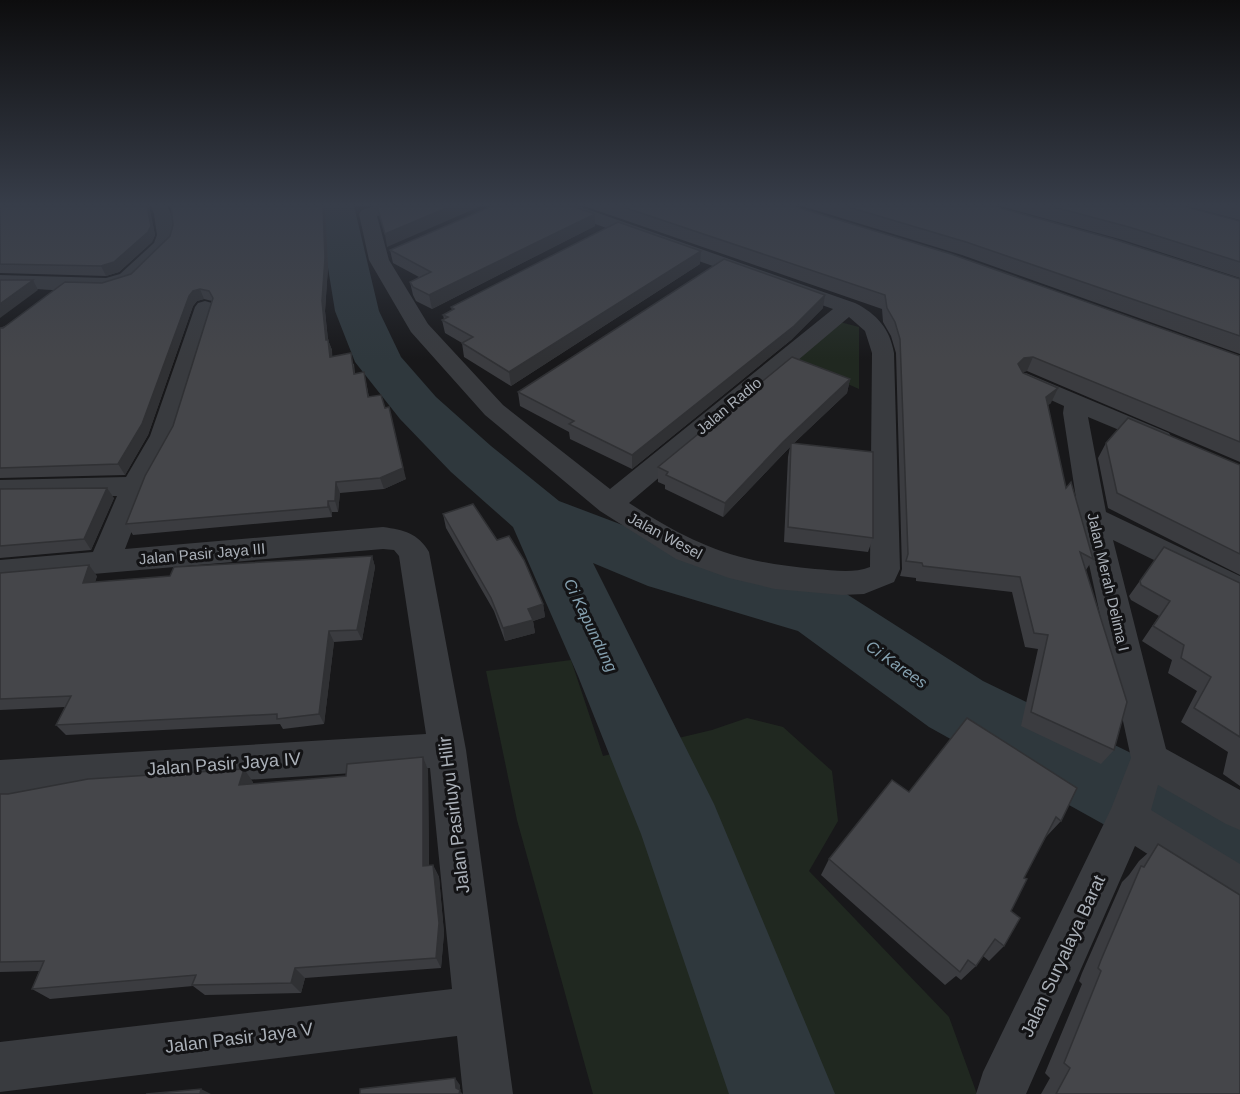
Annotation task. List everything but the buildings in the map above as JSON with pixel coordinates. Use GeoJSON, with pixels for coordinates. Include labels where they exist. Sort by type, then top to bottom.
{"type":"FeatureCollection","features":[{"type":"Feature","properties":{"kind":"street"},"geometry":{"type":"LineString","coordinates":[[0,281],[111,283],[134,274],[151,257]]}},
{"type":"Feature","properties":{"kind":"street","name":"Jalan Wesel"},"geometry":{"type":"LineString","coordinates":[[390,257],[429,322],[504,404],[610,504],[687,551],[729,567],[775,577],[842,583],[864,582],[883,574],[885,569],[883,353],[879,335],[870,320],[848,307]]}},
{"type":"Feature","properties":{"kind":"street"},"geometry":{"type":"LineString","coordinates":[[706,257],[848,307]]}},
{"type":"Feature","properties":{"kind":"street"},"geometry":{"type":"LineString","coordinates":[[700,274],[720,262]]}},
{"type":"Feature","properties":{"kind":"street"},"geometry":{"type":"LineString","coordinates":[[41,301],[67,282]]}},
{"type":"Feature","properties":{"kind":"street"},"geometry":{"type":"LineString","coordinates":[[104,563],[135,486],[163,435],[205,307]]}},
{"type":"Feature","properties":{"kind":"street","name":"Jalan Radio"},"geometry":{"type":"LineString","coordinates":[[610,504],[848,307]]}},
{"type":"Feature","properties":{"kind":"street"},"geometry":{"type":"LineString","coordinates":[[1026,380],[1186,450]]}},
{"type":"Feature","properties":{"kind":"street","name":"Jalan Merah Delima I"},"geometry":{"type":"LineString","coordinates":[[1077,403],[1075,413],[1138,789]]}},
{"type":"Feature","properties":{"kind":"street"},"geometry":{"type":"LineString","coordinates":[[0,489],[135,486]]}},
{"type":"Feature","properties":{"kind":"street"},"geometry":{"type":"LineString","coordinates":[[1093,518],[1240,590]]}},
{"type":"Feature","properties":{"kind":"street","name":"Jalan Pasir Jaya III"},"geometry":{"type":"LineString","coordinates":[[0,571],[383,538],[403,541]]}},
{"type":"Feature","properties":{"kind":"street","name":"Jalan Pasirluyu Hilir"},"geometry":{"type":"LineString","coordinates":[[403,541],[414,552],[447,750],[488,1094]]}},
{"type":"Feature","properties":{"kind":"street","name":"Jalan Pasir Jaya IV"},"geometry":{"type":"LineString","coordinates":[[0,778],[447,750]]}},
{"type":"Feature","properties":{"kind":"street"},"geometry":{"type":"LineString","coordinates":[[1138,789],[1240,811]]}},
{"type":"Feature","properties":{"kind":"street"},"geometry":{"type":"LineString","coordinates":[[1138,789],[1240,888]]}},
{"type":"Feature","properties":{"kind":"street","name":"Jalan Suryalaya Barat"},"geometry":{"type":"LineString","coordinates":[[1001,1094],[1138,789]]}},
{"type":"Feature","properties":{"kind":"street","name":"Jalan Pasir Jaya V"},"geometry":{"type":"LineString","coordinates":[[0,1067],[477,1010]]}},
{"type":"Feature","properties":{"kind":"shaded area"},"geometry":{"type":"Polygon","coordinates":[[[840,322],[859,327],[859,389],[793,360],[840,322]]]}},
{"type":"Feature","properties":{"kind":"shaded area"},"geometry":{"type":"Polygon","coordinates":[[[571,660],[603,756],[712,730],[747,718],[783,727],[832,771],[838,821],[809,871],[949,1017],[977,1094],[593,1094],[517,820],[486,671],[571,660]]]}},
{"type":"Feature","properties":{"kind":"waterway","name":"Ci Kapundung"},"geometry":{"type":"LineString","coordinates":[[346,257],[357,311],[379,362],[418,408],[471,459],[538,516]]}},
{"type":"Feature","properties":{"kind":"waterway","name":"Ci Karees"},"geometry":{"type":"LineString","coordinates":[[538,516],[671,569],[821,612],[956,704],[1240,852]]}},
{"type":"Feature","properties":{"kind":"waterway","name":"Ci Kapundung"},"geometry":{"type":"LineString","coordinates":[[538,516],[615,676],[684,834],[782,1094]]}}]}
